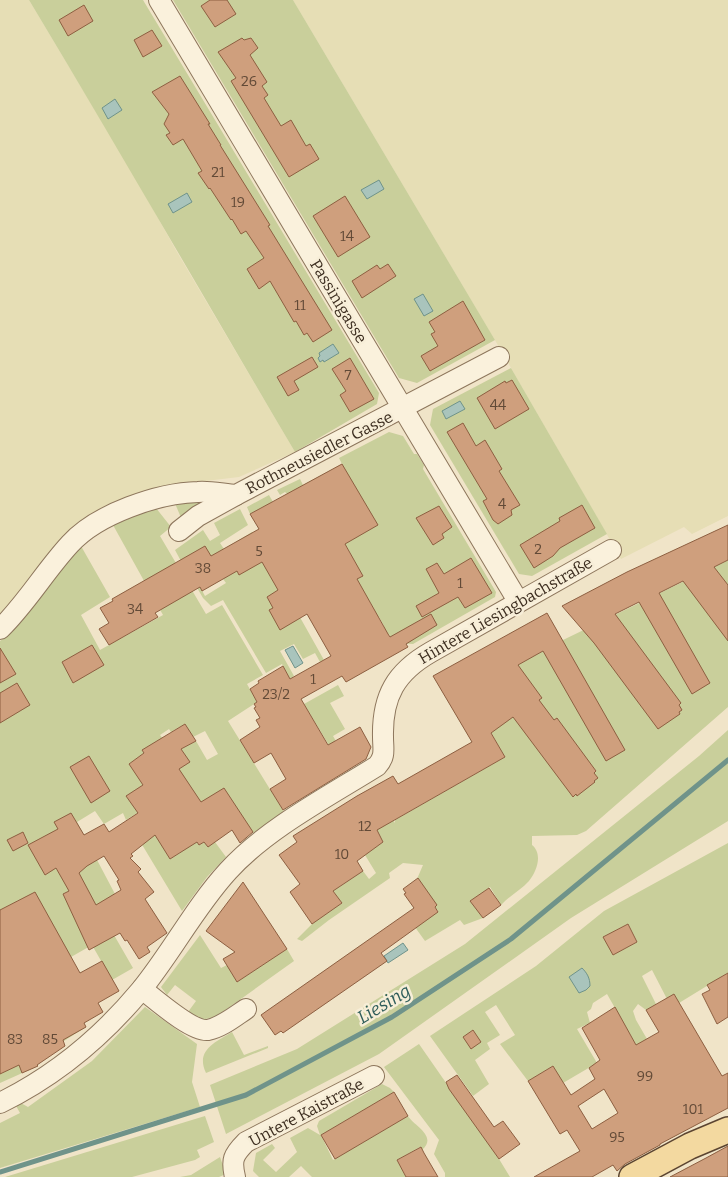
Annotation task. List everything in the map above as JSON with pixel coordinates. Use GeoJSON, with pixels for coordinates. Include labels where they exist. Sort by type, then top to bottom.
{"type":"FeatureCollection","features":[{"type":"Feature","properties":{"kind":"main road"},"geometry":{"type":"LineString","coordinates":[[632,1177],[690,1146],[728,1130]]}},
{"type":"Feature","properties":{"kind":"street","name":"Passinigasse"},"geometry":{"type":"LineString","coordinates":[[160,0],[518,601]]}},
{"type":"Feature","properties":{"kind":"street","name":"Rothneusiedler Gasse"},"geometry":{"type":"LineString","coordinates":[[0,629],[71,542],[104,518],[138,504],[190,492],[236,496],[499,357]]}},
{"type":"Feature","properties":{"kind":"street"},"geometry":{"type":"LineString","coordinates":[[179,531],[198,516],[236,496]]}},
{"type":"Feature","properties":{"kind":"street","name":"Hintere Liesingbachstraße"},"geometry":{"type":"LineString","coordinates":[[0,1103],[20,1094],[69,1062],[106,1028],[142,989],[210,891],[241,858],[295,817],[380,763],[384,755],[384,723],[387,700],[394,684],[402,673],[418,659],[611,550]]}},
{"type":"Feature","properties":{"kind":"street"},"geometry":{"type":"LineString","coordinates":[[142,989],[187,1022],[197,1028],[206,1030],[227,1022],[246,1009]]}},
{"type":"Feature","properties":{"kind":"street","name":"Untere Kaistraße"},"geometry":{"type":"LineString","coordinates":[[235,1177],[232,1161],[237,1151],[246,1142],[374,1076]]}},
{"type":"Feature","properties":{"kind":"shaded area"},"geometry":{"type":"Polygon","coordinates":[[[0,0],[29,0],[131,170],[295,452],[239,477],[189,483],[122,499],[0,619],[0,0]]]}},
{"type":"Feature","properties":{"kind":"shaded area"},"geometry":{"type":"Polygon","coordinates":[[[293,0],[728,0],[728,516],[692,534],[684,527],[621,559],[499,347],[293,0]]]}},
{"type":"Feature","properties":{"kind":"green space"},"geometry":{"type":"Polygon","coordinates":[[[29,0],[143,0],[379,393],[377,404],[295,452],[29,0]]]}},
{"type":"Feature","properties":{"kind":"green space"},"geometry":{"type":"Polygon","coordinates":[[[173,0],[293,0],[495,340],[417,383],[399,378],[173,0]]]}},
{"type":"Feature","properties":{"kind":"green space"},"geometry":{"type":"Polygon","coordinates":[[[511,368],[607,534],[532,576],[519,574],[430,425],[433,409],[511,368]]]}},
{"type":"Feature","properties":{"kind":"green space"},"geometry":{"type":"Polygon","coordinates":[[[389,432],[403,436],[414,454],[417,454],[424,465],[423,469],[496,592],[495,597],[413,644],[393,643],[389,634],[379,639],[384,626],[379,617],[370,622],[374,609],[369,600],[360,605],[364,592],[344,557],[351,554],[347,547],[285,492],[280,495],[277,490],[300,479],[303,485],[342,464],[339,458],[389,432]]]}},
{"type":"Feature","properties":{"kind":"green space"},"geometry":{"type":"Polygon","coordinates":[[[269,495],[273,502],[250,514],[247,507],[269,495]]]}},
{"type":"Feature","properties":{"kind":"green space"},"geometry":{"type":"Polygon","coordinates":[[[174,501],[205,501],[182,520],[174,501]]]}},
{"type":"Feature","properties":{"kind":"green space"},"geometry":{"type":"Polygon","coordinates":[[[156,508],[171,527],[160,536],[206,614],[222,605],[263,675],[247,684],[257,702],[228,721],[284,812],[255,836],[224,788],[203,805],[185,779],[199,845],[204,842],[215,842],[226,857],[207,877],[182,911],[138,838],[152,828],[170,859],[180,853],[142,796],[139,812],[126,820],[123,813],[104,824],[95,811],[77,822],[115,894],[99,909],[133,968],[112,980],[92,945],[71,957],[22,900],[18,900],[8,918],[56,976],[86,1027],[64,1041],[43,1034],[9,1007],[38,1066],[0,1083],[0,641],[12,632],[23,615],[81,546],[110,597],[81,615],[100,650],[163,615],[113,525],[156,508]],[[185,724],[171,732],[169,729],[160,735],[163,739],[142,750],[144,753],[129,764],[143,785],[189,762],[181,749],[196,741],[207,760],[218,754],[205,731],[193,737],[185,724]]]}},
{"type":"Feature","properties":{"kind":"green space"},"geometry":{"type":"Polygon","coordinates":[[[240,509],[248,525],[220,543],[224,549],[252,532],[324,660],[320,662],[315,653],[303,659],[294,644],[280,651],[294,676],[290,679],[282,664],[266,673],[223,600],[211,606],[203,598],[189,574],[192,572],[205,596],[226,583],[223,579],[182,563],[175,550],[203,530],[210,541],[220,535],[214,523],[240,509]]]}},
{"type":"Feature","properties":{"kind":"green space"},"geometry":{"type":"Polygon","coordinates":[[[728,560],[728,707],[586,831],[577,835],[532,836],[532,845],[537,853],[538,863],[532,877],[501,905],[490,887],[471,901],[483,918],[464,925],[460,920],[425,941],[412,923],[438,911],[417,879],[423,865],[403,863],[389,873],[390,878],[302,941],[297,939],[312,924],[342,903],[318,870],[325,869],[338,888],[363,871],[369,879],[376,873],[365,855],[383,842],[359,796],[374,788],[395,823],[395,820],[505,757],[468,692],[563,640],[728,560]]]}},
{"type":"Feature","properties":{"kind":"green space"},"geometry":{"type":"Polygon","coordinates":[[[338,685],[344,696],[330,703],[345,729],[333,736],[337,743],[330,747],[304,704],[338,685]]]}},
{"type":"Feature","properties":{"kind":"green space"},"geometry":{"type":"Polygon","coordinates":[[[728,730],[728,821],[571,918],[379,1054],[226,1134],[210,1085],[297,1049],[465,944],[699,756],[728,730]]]}},
{"type":"Feature","properties":{"kind":"green space"},"geometry":{"type":"Polygon","coordinates":[[[728,843],[728,973],[679,1003],[667,999],[652,970],[642,976],[656,1004],[646,1010],[638,1004],[633,1011],[647,1039],[668,1101],[607,994],[593,1003],[591,1009],[587,1012],[590,1023],[577,1029],[597,1063],[563,1083],[553,1066],[528,1081],[500,1044],[515,1035],[496,1005],[485,1012],[500,1035],[487,1043],[490,1049],[475,1060],[489,1084],[473,1096],[430,1036],[536,966],[604,911],[728,843]],[[628,924],[616,930],[613,955],[637,942],[628,924]]]}},
{"type":"Feature","properties":{"kind":"green space"},"geometry":{"type":"Polygon","coordinates":[[[200,935],[221,968],[227,965],[237,982],[287,949],[294,961],[217,1016],[202,1020],[188,1012],[196,1001],[175,985],[167,995],[161,987],[200,935]]]}},
{"type":"Feature","properties":{"kind":"green space"},"geometry":{"type":"Polygon","coordinates":[[[145,1007],[197,1044],[192,1082],[200,1107],[0,1168],[0,1123],[20,1113],[15,1104],[19,1102],[28,1107],[92,1061],[145,1007]]]}},
{"type":"Feature","properties":{"kind":"green space"},"geometry":{"type":"Polygon","coordinates":[[[232,1032],[244,1055],[268,1046],[268,1048],[206,1073],[203,1065],[205,1053],[214,1043],[232,1032]]]}},
{"type":"Feature","properties":{"kind":"green space"},"geometry":{"type":"Polygon","coordinates":[[[419,1044],[510,1177],[445,1177],[445,1173],[434,1154],[439,1140],[384,1067],[419,1044]]]}},
{"type":"Feature","properties":{"kind":"green space"},"geometry":{"type":"Polygon","coordinates":[[[382,1084],[394,1092],[321,1135],[333,1160],[408,1116],[423,1132],[427,1140],[422,1150],[420,1147],[397,1160],[406,1177],[312,1177],[301,1166],[289,1177],[259,1177],[253,1171],[256,1153],[272,1144],[275,1148],[263,1160],[276,1172],[297,1152],[290,1138],[308,1128],[320,1135],[317,1126],[319,1121],[382,1084]]]}},
{"type":"Feature","properties":{"kind":"green space"},"geometry":{"type":"Polygon","coordinates":[[[205,1116],[214,1142],[197,1150],[200,1157],[195,1160],[132,1177],[5,1177],[205,1116]]]}},
{"type":"Feature","properties":{"kind":"green space"},"geometry":{"type":"Polygon","coordinates":[[[220,1157],[226,1174],[219,1177],[180,1177],[191,1175],[220,1157]]]}},
{"type":"Feature","properties":{"kind":"water"},"geometry":{"type":"Polygon","coordinates":[[[115,99],[122,110],[108,119],[102,108],[115,99]]]}},
{"type":"Feature","properties":{"kind":"water"},"geometry":{"type":"Polygon","coordinates":[[[379,180],[384,189],[367,199],[361,190],[379,180]]]}},
{"type":"Feature","properties":{"kind":"water"},"geometry":{"type":"Polygon","coordinates":[[[187,193],[192,202],[173,213],[168,204],[187,193]]]}},
{"type":"Feature","properties":{"kind":"water"},"geometry":{"type":"Polygon","coordinates":[[[423,294],[433,311],[424,316],[414,299],[423,294]]]}},
{"type":"Feature","properties":{"kind":"water"},"geometry":{"type":"Polygon","coordinates":[[[333,344],[339,353],[324,362],[323,360],[320,362],[318,358],[320,356],[319,353],[333,344]]]}},
{"type":"Feature","properties":{"kind":"water"},"geometry":{"type":"Polygon","coordinates":[[[460,401],[465,409],[446,419],[442,411],[460,401]]]}},
{"type":"Feature","properties":{"kind":"water"},"geometry":{"type":"Polygon","coordinates":[[[293,646],[303,663],[295,668],[285,650],[293,646]]]}},
{"type":"Feature","properties":{"kind":"water"},"geometry":{"type":"Polygon","coordinates":[[[403,943],[408,950],[388,963],[384,956],[403,943]]]}},
{"type":"Feature","properties":{"kind":"water"},"geometry":{"type":"Polygon","coordinates":[[[582,968],[588,976],[590,986],[579,993],[569,977],[582,968]]]}},
{"type":"Feature","properties":{"kind":"building"},"geometry":{"type":"Polygon","coordinates":[[[210,0],[227,0],[236,14],[215,27],[201,6],[210,0]]]}},
{"type":"Feature","properties":{"kind":"building"},"geometry":{"type":"Polygon","coordinates":[[[84,5],[93,21],[68,36],[59,20],[84,5]]]}},
{"type":"Feature","properties":{"kind":"building"},"geometry":{"type":"Polygon","coordinates":[[[152,30],[162,46],[143,57],[134,40],[152,30]]]}},
{"type":"Feature","properties":{"kind":"building"},"geometry":{"type":"Polygon","coordinates":[[[242,38],[244,40],[251,38],[258,48],[250,55],[267,82],[262,86],[268,95],[264,98],[281,126],[291,120],[306,146],[310,144],[319,159],[289,177],[231,81],[236,78],[218,52],[242,38]]]}},
{"type":"Feature","properties":{"kind":"building"},"geometry":{"type":"Polygon","coordinates":[[[180,76],[270,225],[268,226],[332,330],[313,342],[307,333],[304,335],[296,321],[294,322],[270,281],[259,289],[247,269],[264,258],[246,231],[241,234],[198,173],[202,171],[183,139],[173,145],[166,135],[170,133],[164,124],[169,114],[152,92],[180,76]]]}},
{"type":"Feature","properties":{"kind":"building"},"geometry":{"type":"Polygon","coordinates":[[[345,196],[370,237],[338,257],[313,216],[345,196]]]}},
{"type":"Feature","properties":{"kind":"building"},"geometry":{"type":"Polygon","coordinates":[[[388,264],[396,276],[362,298],[352,281],[377,265],[380,269],[388,264]]]}},
{"type":"Feature","properties":{"kind":"building"},"geometry":{"type":"Polygon","coordinates":[[[463,301],[485,340],[430,371],[421,356],[438,346],[431,334],[435,332],[429,322],[463,301]]]}},
{"type":"Feature","properties":{"kind":"building"},"geometry":{"type":"Polygon","coordinates":[[[312,357],[318,367],[294,381],[299,390],[288,396],[277,377],[312,357]]]}},
{"type":"Feature","properties":{"kind":"building"},"geometry":{"type":"Polygon","coordinates":[[[350,358],[374,399],[350,412],[340,395],[346,391],[332,369],[350,358]]]}},
{"type":"Feature","properties":{"kind":"building"},"geometry":{"type":"Polygon","coordinates":[[[512,380],[529,409],[495,429],[477,398],[505,381],[506,383],[512,380]]]}},
{"type":"Feature","properties":{"kind":"building"},"geometry":{"type":"Polygon","coordinates":[[[463,423],[476,446],[485,440],[502,469],[499,471],[520,505],[511,510],[512,515],[498,524],[493,520],[483,501],[487,499],[447,432],[463,423]]]}},
{"type":"Feature","properties":{"kind":"building"},"geometry":{"type":"Polygon","coordinates":[[[342,464],[378,525],[345,544],[363,576],[357,579],[388,634],[390,637],[431,614],[437,625],[406,644],[408,647],[346,682],[342,676],[301,699],[328,745],[360,727],[371,747],[366,759],[283,810],[270,789],[286,779],[271,753],[254,763],[240,740],[260,727],[256,720],[260,718],[254,708],[256,707],[254,704],[257,702],[250,689],[259,683],[258,681],[283,666],[290,679],[331,656],[307,614],[280,630],[269,610],[273,608],[267,597],[278,590],[262,562],[239,575],[237,571],[202,591],[200,587],[155,613],[158,617],[109,645],[99,629],[109,623],[100,608],[113,601],[112,599],[205,546],[211,556],[259,529],[250,514],[342,464]]]}},
{"type":"Feature","properties":{"kind":"building"},"geometry":{"type":"Polygon","coordinates":[[[582,505],[595,528],[560,548],[553,556],[534,568],[520,545],[560,521],[559,518],[582,505]]]}},
{"type":"Feature","properties":{"kind":"building"},"geometry":{"type":"Polygon","coordinates":[[[439,506],[452,527],[442,534],[444,538],[433,545],[416,518],[439,506]]]}},
{"type":"Feature","properties":{"kind":"building"},"geometry":{"type":"Polygon","coordinates":[[[728,525],[728,560],[714,567],[728,585],[728,641],[683,581],[659,593],[710,683],[692,694],[639,602],[615,614],[681,703],[679,705],[682,710],[679,712],[680,714],[658,729],[594,643],[562,606],[627,572],[728,525]]]}},
{"type":"Feature","properties":{"kind":"building"},"geometry":{"type":"Polygon","coordinates":[[[471,558],[492,593],[465,608],[458,597],[422,617],[416,606],[439,593],[426,569],[437,563],[444,574],[471,558]]]}},
{"type":"Feature","properties":{"kind":"building"},"geometry":{"type":"Polygon","coordinates":[[[547,613],[625,750],[606,761],[543,651],[518,665],[542,698],[539,700],[554,720],[557,718],[596,771],[594,773],[598,778],[595,782],[573,797],[513,717],[491,733],[505,757],[377,830],[383,842],[357,861],[363,871],[333,891],[342,903],[312,924],[290,892],[300,884],[279,855],[297,842],[293,836],[393,776],[398,784],[472,742],[433,676],[547,613]]]}},
{"type":"Feature","properties":{"kind":"building"},"geometry":{"type":"Polygon","coordinates":[[[92,645],[104,665],[73,683],[62,662],[92,645]]]}},
{"type":"Feature","properties":{"kind":"building"},"geometry":{"type":"Polygon","coordinates":[[[0,648],[16,674],[0,683],[0,648]]]}},
{"type":"Feature","properties":{"kind":"building"},"geometry":{"type":"Polygon","coordinates":[[[17,683],[30,705],[0,723],[0,693],[17,683]]]}},
{"type":"Feature","properties":{"kind":"building"},"geometry":{"type":"Polygon","coordinates":[[[185,724],[196,741],[181,749],[190,762],[179,769],[201,802],[224,788],[253,832],[240,843],[232,830],[208,847],[204,842],[199,845],[197,842],[170,859],[155,835],[131,854],[133,856],[130,858],[141,869],[138,872],[154,892],[145,899],[167,933],[147,947],[150,952],[139,959],[127,940],[125,941],[120,933],[89,950],[63,894],[69,891],[56,868],[45,875],[28,845],[58,829],[54,822],[71,813],[84,835],[104,824],[109,832],[138,813],[126,796],[143,785],[129,764],[144,753],[142,750],[185,724]],[[104,856],[79,873],[96,905],[121,890],[117,881],[119,880],[104,856]]]}},
{"type":"Feature","properties":{"kind":"building"},"geometry":{"type":"Polygon","coordinates":[[[89,756],[110,791],[91,803],[70,767],[89,756]]]}},
{"type":"Feature","properties":{"kind":"building"},"geometry":{"type":"Polygon","coordinates":[[[23,832],[28,843],[13,851],[7,840],[23,832]]]}},
{"type":"Feature","properties":{"kind":"building"},"geometry":{"type":"Polygon","coordinates":[[[418,878],[437,905],[435,907],[438,912],[381,953],[387,961],[283,1033],[281,1031],[275,1035],[261,1015],[414,908],[404,894],[406,893],[403,889],[418,878]]]}},
{"type":"Feature","properties":{"kind":"building"},"geometry":{"type":"Polygon","coordinates":[[[243,882],[287,949],[237,982],[223,959],[235,952],[206,931],[243,882]]]}},
{"type":"Feature","properties":{"kind":"building"},"geometry":{"type":"Polygon","coordinates":[[[489,888],[501,905],[483,918],[470,901],[489,888]]]}},
{"type":"Feature","properties":{"kind":"building"},"geometry":{"type":"Polygon","coordinates":[[[35,892],[80,973],[102,961],[119,991],[98,1003],[103,1012],[84,1023],[86,1027],[63,1040],[65,1046],[38,1066],[22,1073],[19,1065],[0,1074],[0,910],[35,892]]]}},
{"type":"Feature","properties":{"kind":"building"},"geometry":{"type":"Polygon","coordinates":[[[628,924],[637,942],[613,955],[603,937],[628,924]]]}},
{"type":"Feature","properties":{"kind":"building"},"geometry":{"type":"Polygon","coordinates":[[[728,973],[728,1017],[717,1024],[702,994],[710,990],[707,985],[728,973]]]}},
{"type":"Feature","properties":{"kind":"building"},"geometry":{"type":"Polygon","coordinates":[[[674,994],[722,1076],[728,1073],[728,1108],[660,1144],[625,1164],[617,1171],[613,1165],[592,1177],[534,1177],[580,1151],[567,1130],[560,1134],[528,1081],[553,1066],[571,1095],[595,1079],[589,1068],[600,1060],[582,1028],[615,1007],[636,1045],[659,1032],[646,1010],[674,994]],[[604,1089],[578,1106],[592,1129],[618,1113],[604,1089]]]}},
{"type":"Feature","properties":{"kind":"building"},"geometry":{"type":"Polygon","coordinates":[[[473,1030],[481,1042],[471,1049],[463,1037],[473,1030]]]}},
{"type":"Feature","properties":{"kind":"building"},"geometry":{"type":"Polygon","coordinates":[[[457,1075],[494,1127],[503,1121],[520,1144],[499,1159],[449,1089],[446,1082],[457,1075]]]}},
{"type":"Feature","properties":{"kind":"building"},"geometry":{"type":"Polygon","coordinates":[[[394,1092],[408,1116],[335,1159],[321,1135],[394,1092]]]}},
{"type":"Feature","properties":{"kind":"building"},"geometry":{"type":"Polygon","coordinates":[[[728,1146],[728,1177],[670,1177],[706,1158],[728,1146]]]}},
{"type":"Feature","properties":{"kind":"building"},"geometry":{"type":"Polygon","coordinates":[[[421,1147],[438,1177],[406,1177],[397,1160],[421,1147]]]}},
{"type":"Feature","properties":{"kind":"waterway","name":"Liesing"},"geometry":{"type":"LineString","coordinates":[[0,1172],[246,1095],[392,1017],[511,939],[728,760]]}}]}
